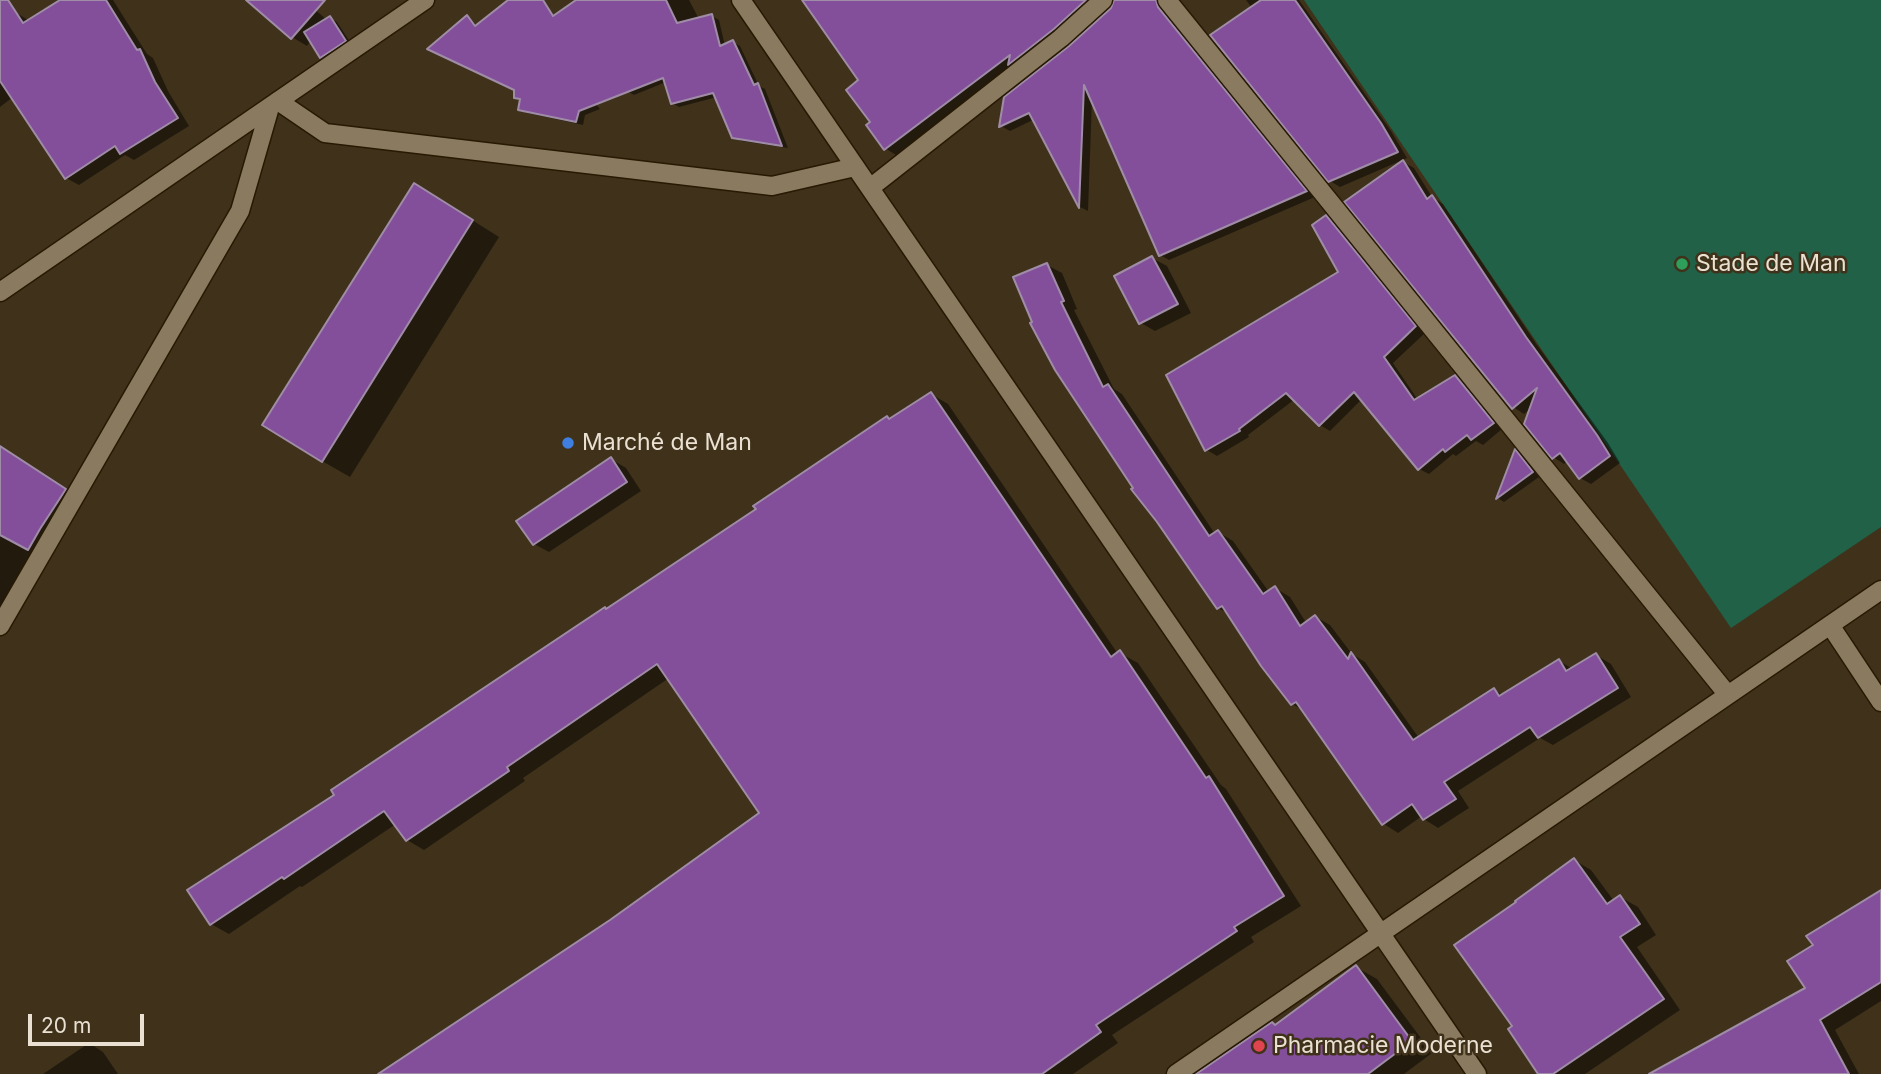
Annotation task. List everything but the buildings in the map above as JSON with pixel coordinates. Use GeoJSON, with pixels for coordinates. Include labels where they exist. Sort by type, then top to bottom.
{"type":"FeatureCollection","features":[{"type":"Feature","properties":{"kind":"street"},"geometry":{"type":"LineString","coordinates":[[0,292],[425,0]]}},
{"type":"Feature","properties":{"kind":"street"},"geometry":{"type":"LineString","coordinates":[[741,0],[1477,1074]]}},
{"type":"Feature","properties":{"kind":"street"},"geometry":{"type":"LineString","coordinates":[[870,188],[1062,38],[1103,0]]}},
{"type":"Feature","properties":{"kind":"street"},"geometry":{"type":"LineString","coordinates":[[1167,0],[1728,695]]}},
{"type":"Feature","properties":{"kind":"street"},"geometry":{"type":"LineString","coordinates":[[274,104],[325,132],[772,186],[855,167]]}},
{"type":"Feature","properties":{"kind":"street"},"geometry":{"type":"LineString","coordinates":[[0,626],[240,211],[274,104]]}},
{"type":"Feature","properties":{"kind":"street"},"geometry":{"type":"LineString","coordinates":[[1176,1074],[1881,590]]}},
{"type":"Feature","properties":{"kind":"street"},"geometry":{"type":"LineString","coordinates":[[1830,625],[1881,702]]}},
{"type":"Feature","properties":{"kind":"green space","name":"Stade de Man"},"geometry":{"type":"Polygon","coordinates":[[[1304,0],[1881,0],[1881,527],[1731,628],[1304,0]]]}},
{"type":"Feature","properties":{"kind":"place","name":"Stade de Man"},"geometry":{"type":"Point","coordinates":[1682,264]}},
{"type":"Feature","properties":{"kind":"place","name":"Marché de Man"},"geometry":{"type":"Point","coordinates":[568,443]}},
{"type":"Feature","properties":{"kind":"place","name":"Pharmacie Moderne"},"geometry":{"type":"Point","coordinates":[1259,1046]}}]}
